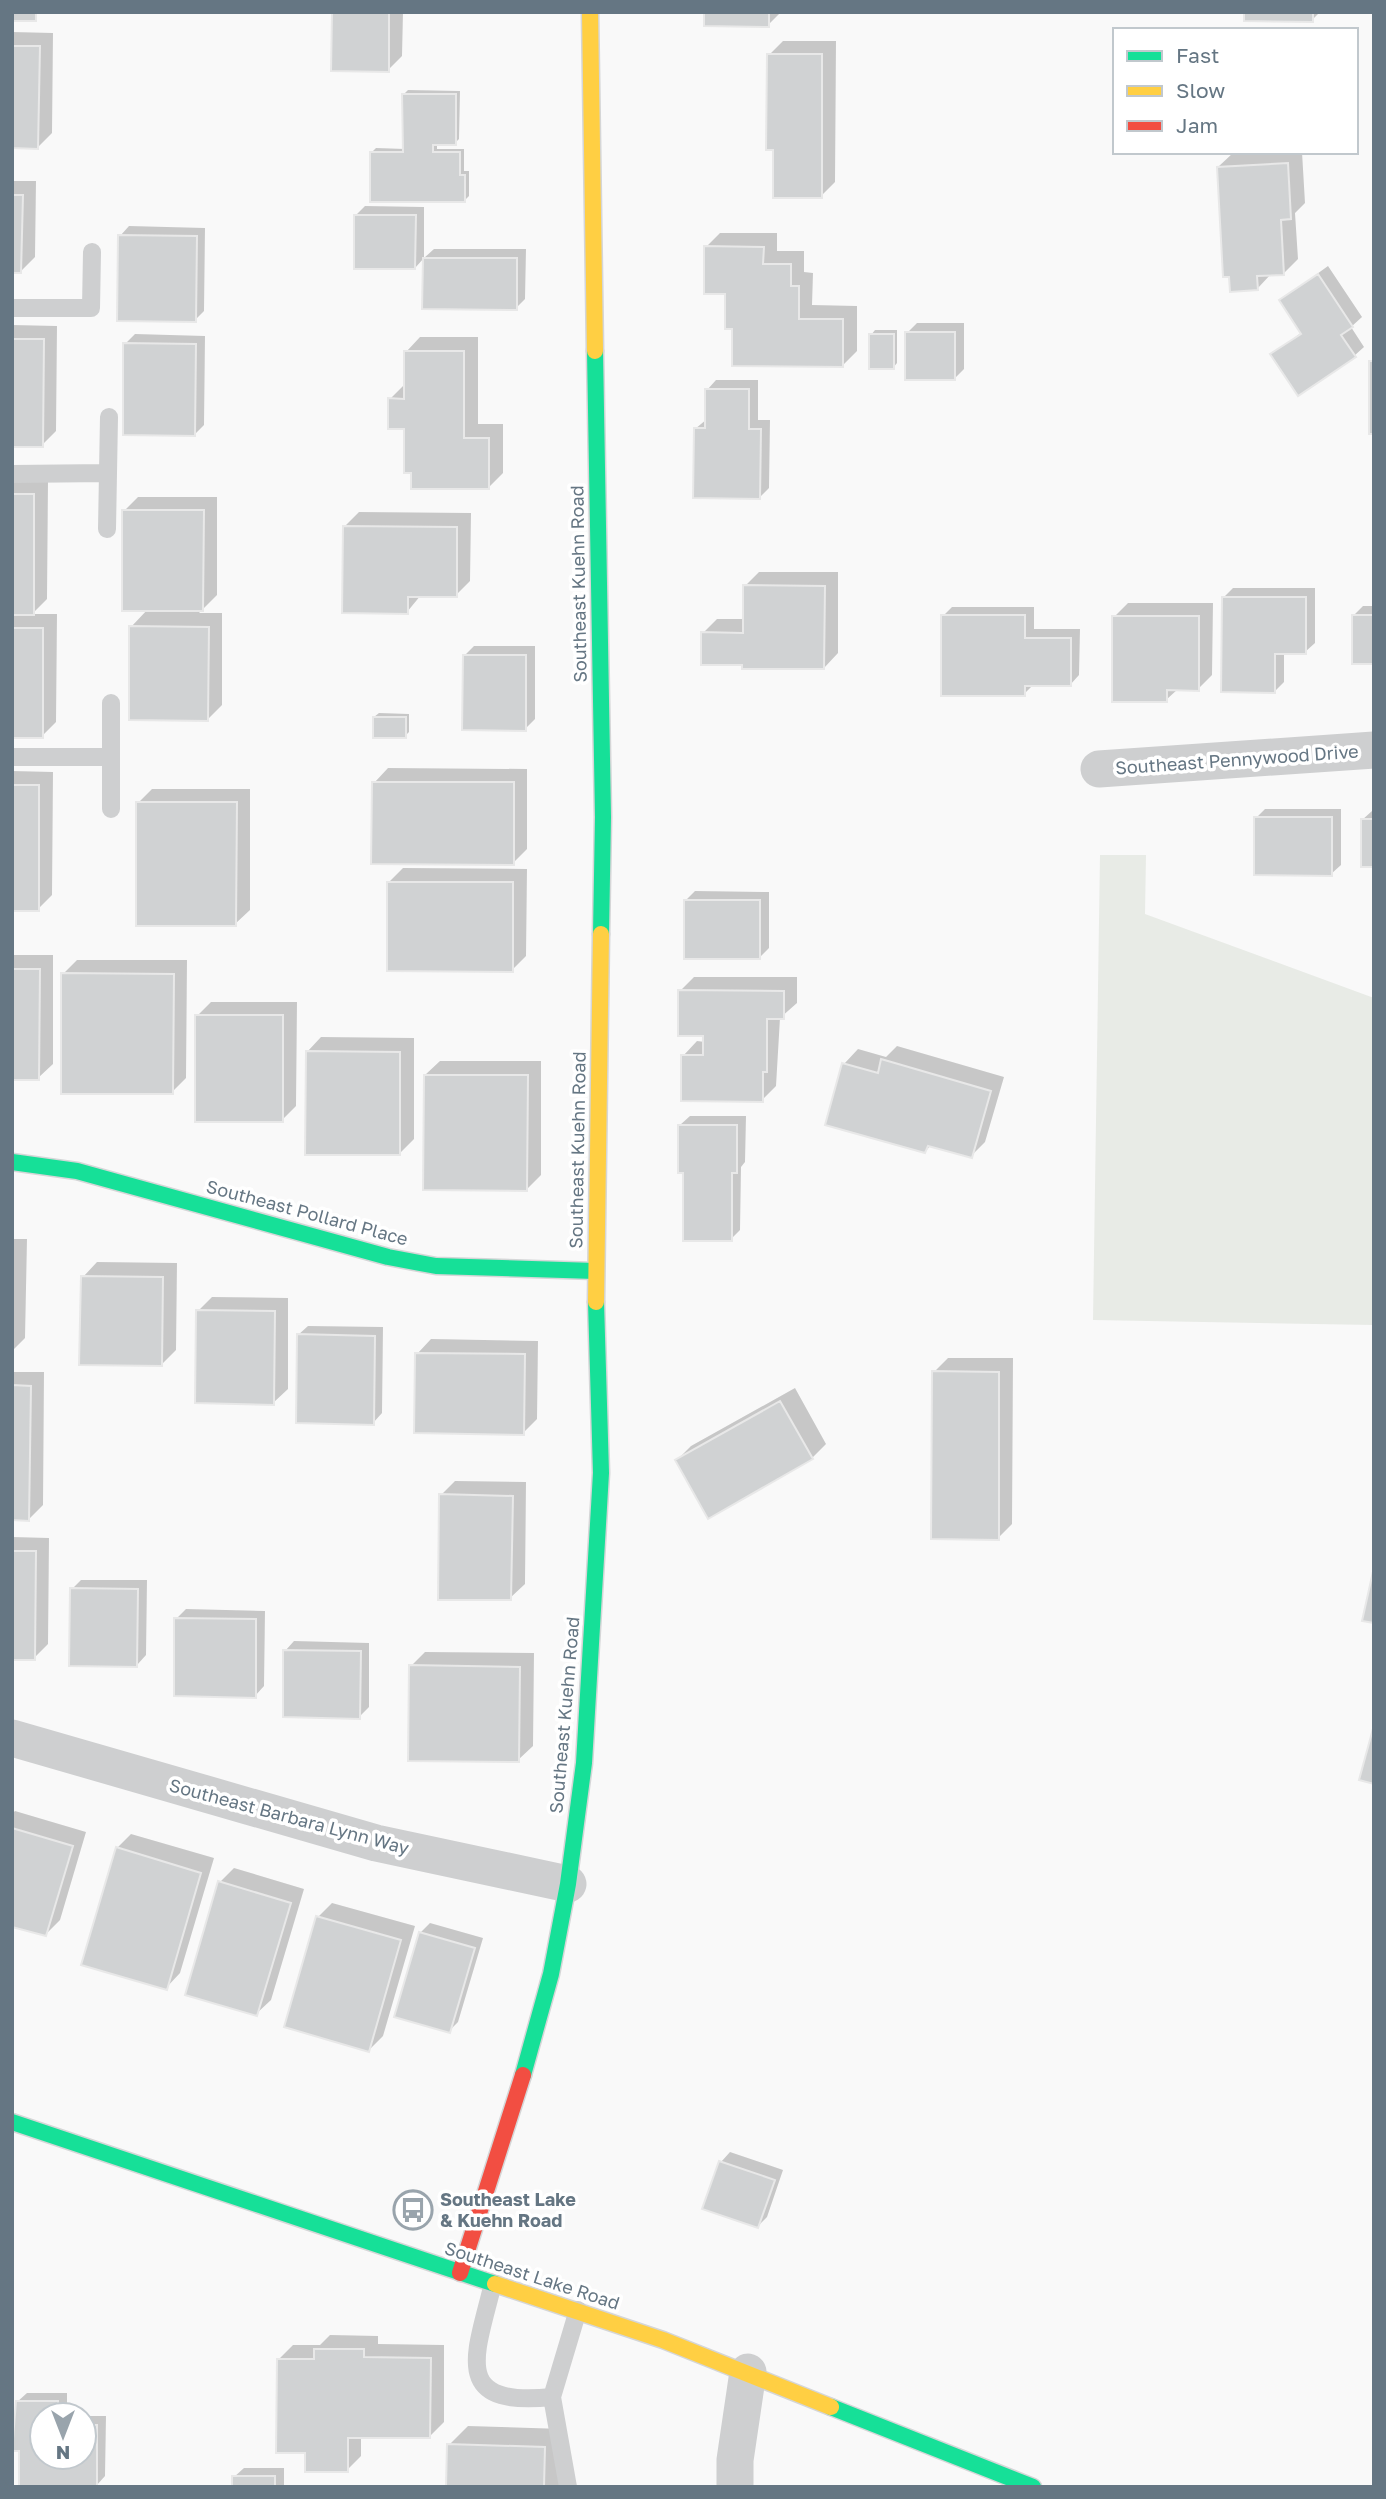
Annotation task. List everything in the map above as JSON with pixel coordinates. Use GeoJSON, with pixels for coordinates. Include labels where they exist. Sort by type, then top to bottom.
{"type":"FeatureCollection","features":[{"type":"Feature","properties":{"kind":"street","name":"Southeast Kuehn Road"},"geometry":{"type":"LineString","coordinates":[[460,2273],[518,2094],[551,1975],[568,1884],[584,1763],[601,1473],[596,1271],[603,817],[590,12]]}},
{"type":"Feature","properties":{"kind":"street","name":"Southeast Pennywood Drive"},"geometry":{"type":"LineString","coordinates":[[1100,769],[1374,750]]}},
{"type":"Feature","properties":{"kind":"street","name":"Southeast Pollard Place"},"geometry":{"type":"LineString","coordinates":[[12,1162],[77,1171],[400,1260],[436,1266],[596,1271]]}},
{"type":"Feature","properties":{"kind":"street","name":"Southeast Barbara Lynn Way"},"geometry":{"type":"LineString","coordinates":[[12,1738],[376,1843],[568,1884]]}},
{"type":"Feature","properties":{"kind":"street","name":"Southeast Lake Road"},"geometry":{"type":"LineString","coordinates":[[12,2122],[578,2310],[748,2372],[1033,2487]]}},
{"type":"Feature","properties":{"kind":"street"},"geometry":{"type":"LineString","coordinates":[[735,2487],[735,2460],[748,2372]]}},
{"type":"Feature","properties":{"kind":"lane"},"geometry":{"type":"LineString","coordinates":[[12,307],[91,307],[92,252]]}},
{"type":"Feature","properties":{"kind":"lane"},"geometry":{"type":"LineString","coordinates":[[107,528],[109,417]]}},
{"type":"Feature","properties":{"kind":"lane"},"geometry":{"type":"LineString","coordinates":[[12,474],[108,473]]}},
{"type":"Feature","properties":{"kind":"lane"},"geometry":{"type":"LineString","coordinates":[[111,703],[111,809]]}},
{"type":"Feature","properties":{"kind":"lane"},"geometry":{"type":"LineString","coordinates":[[12,757],[111,757]]}},
{"type":"Feature","properties":{"kind":"lane"},"geometry":{"type":"LineString","coordinates":[[493,2283],[475,2361],[478,2378],[491,2392],[509,2398],[552,2397]]}},
{"type":"Feature","properties":{"kind":"lane"},"geometry":{"type":"LineString","coordinates":[[568,2487],[552,2397],[578,2310]]}},
{"type":"Feature","properties":{"kind":"shaded area"},"geometry":{"type":"Polygon","coordinates":[[[1100,855],[1146,855],[1145,914],[1374,998],[1374,1325],[1093,1320],[1100,855]]]}},
{"type":"Feature","properties":{"kind":"building"},"geometry":{"type":"Polygon","coordinates":[[[12,12],[36,12],[36,21],[12,21],[12,12]]]}},
{"type":"Feature","properties":{"kind":"building"},"geometry":{"type":"Polygon","coordinates":[[[332,12],[389,12],[389,72],[331,71],[332,12]]]}},
{"type":"Feature","properties":{"kind":"building"},"geometry":{"type":"Polygon","coordinates":[[[704,12],[769,12],[769,27],[704,26],[704,12]]]}},
{"type":"Feature","properties":{"kind":"building"},"geometry":{"type":"Polygon","coordinates":[[[1244,12],[1313,12],[1313,22],[1244,21],[1244,12]]]}},
{"type":"Feature","properties":{"kind":"building"},"geometry":{"type":"Polygon","coordinates":[[[12,46],[40,46],[38,149],[12,148],[12,46]]]}},
{"type":"Feature","properties":{"kind":"building"},"geometry":{"type":"Polygon","coordinates":[[[767,54],[822,54],[822,198],[773,198],[773,150],[766,150],[767,54]]]}},
{"type":"Feature","properties":{"kind":"building"},"geometry":{"type":"Polygon","coordinates":[[[402,94],[456,94],[456,145],[433,145],[433,152],[460,152],[460,175],[465,175],[465,202],[370,202],[370,152],[403,152],[402,94]]]}},
{"type":"Feature","properties":{"kind":"building"},"geometry":{"type":"Polygon","coordinates":[[[1288,163],[1291,219],[1281,220],[1284,275],[1257,276],[1258,290],[1230,292],[1229,277],[1223,277],[1217,167],[1288,163]]]}},
{"type":"Feature","properties":{"kind":"building"},"geometry":{"type":"Polygon","coordinates":[[[12,195],[23,195],[21,273],[12,273],[12,195]]]}},
{"type":"Feature","properties":{"kind":"building"},"geometry":{"type":"Polygon","coordinates":[[[354,215],[416,215],[415,269],[354,269],[354,215]]]}},
{"type":"Feature","properties":{"kind":"building"},"geometry":{"type":"Polygon","coordinates":[[[118,235],[197,236],[196,322],[117,321],[118,235]]]}},
{"type":"Feature","properties":{"kind":"building"},"geometry":{"type":"Polygon","coordinates":[[[704,246],[764,247],[763,264],[791,264],[791,286],[799,286],[799,319],[843,319],[843,367],[732,366],[732,329],[725,329],[725,294],[704,294],[704,246]]]}},
{"type":"Feature","properties":{"kind":"building"},"geometry":{"type":"Polygon","coordinates":[[[423,258],[517,258],[517,310],[422,309],[423,258]]]}},
{"type":"Feature","properties":{"kind":"building"},"geometry":{"type":"Polygon","coordinates":[[[1318,274],[1353,327],[1341,335],[1356,357],[1298,396],[1270,354],[1301,334],[1279,300],[1318,274]]]}},
{"type":"Feature","properties":{"kind":"building"},"geometry":{"type":"Polygon","coordinates":[[[905,332],[955,332],[955,380],[905,380],[905,332]]]}},
{"type":"Feature","properties":{"kind":"building"},"geometry":{"type":"Polygon","coordinates":[[[869,334],[894,334],[894,369],[869,369],[869,334]]]}},
{"type":"Feature","properties":{"kind":"building"},"geometry":{"type":"Polygon","coordinates":[[[12,339],[44,339],[43,447],[12,447],[12,339]]]}},
{"type":"Feature","properties":{"kind":"building"},"geometry":{"type":"Polygon","coordinates":[[[123,343],[196,344],[195,436],[123,435],[123,343]]]}},
{"type":"Feature","properties":{"kind":"building"},"geometry":{"type":"Polygon","coordinates":[[[404,351],[464,351],[464,438],[489,438],[489,489],[411,489],[411,473],[404,473],[404,429],[388,429],[388,398],[404,399],[404,351]]]}},
{"type":"Feature","properties":{"kind":"building"},"geometry":{"type":"Polygon","coordinates":[[[1369,361],[1374,361],[1374,434],[1369,434],[1369,361]]]}},
{"type":"Feature","properties":{"kind":"building"},"geometry":{"type":"Polygon","coordinates":[[[705,389],[749,389],[749,429],[761,429],[760,499],[693,498],[694,428],[705,428],[705,389]]]}},
{"type":"Feature","properties":{"kind":"building"},"geometry":{"type":"Polygon","coordinates":[[[12,494],[34,494],[34,615],[12,615],[12,494]]]}},
{"type":"Feature","properties":{"kind":"building"},"geometry":{"type":"Polygon","coordinates":[[[122,510],[204,510],[203,611],[122,611],[122,510]]]}},
{"type":"Feature","properties":{"kind":"building"},"geometry":{"type":"Polygon","coordinates":[[[343,526],[457,527],[457,597],[408,597],[408,614],[342,613],[343,526]]]}},
{"type":"Feature","properties":{"kind":"building"},"geometry":{"type":"Polygon","coordinates":[[[743,585],[825,586],[824,669],[742,669],[742,665],[701,665],[701,632],[743,633],[743,585]]]}},
{"type":"Feature","properties":{"kind":"building"},"geometry":{"type":"Polygon","coordinates":[[[1222,597],[1306,597],[1306,654],[1275,654],[1275,693],[1221,692],[1222,597]]]}},
{"type":"Feature","properties":{"kind":"building"},"geometry":{"type":"Polygon","coordinates":[[[941,615],[1025,615],[1025,638],[1071,638],[1071,686],[1025,686],[1025,696],[941,696],[941,615]]]}},
{"type":"Feature","properties":{"kind":"building"},"geometry":{"type":"Polygon","coordinates":[[[1352,615],[1374,615],[1374,664],[1352,664],[1352,615]]]}},
{"type":"Feature","properties":{"kind":"building"},"geometry":{"type":"Polygon","coordinates":[[[1112,616],[1199,616],[1199,691],[1167,690],[1167,702],[1112,702],[1112,616]]]}},
{"type":"Feature","properties":{"kind":"building"},"geometry":{"type":"Polygon","coordinates":[[[129,626],[209,627],[208,721],[129,720],[129,626]]]}},
{"type":"Feature","properties":{"kind":"building"},"geometry":{"type":"Polygon","coordinates":[[[12,628],[43,628],[43,738],[12,738],[12,628]]]}},
{"type":"Feature","properties":{"kind":"building"},"geometry":{"type":"Polygon","coordinates":[[[463,655],[526,655],[526,731],[462,730],[463,655]]]}},
{"type":"Feature","properties":{"kind":"building"},"geometry":{"type":"Polygon","coordinates":[[[373,717],[406,717],[406,738],[373,738],[373,717]]]}},
{"type":"Feature","properties":{"kind":"building"},"geometry":{"type":"Polygon","coordinates":[[[372,782],[514,782],[514,865],[371,864],[372,782]]]}},
{"type":"Feature","properties":{"kind":"building"},"geometry":{"type":"Polygon","coordinates":[[[12,785],[39,785],[39,911],[12,911],[12,785]]]}},
{"type":"Feature","properties":{"kind":"building"},"geometry":{"type":"Polygon","coordinates":[[[136,802],[237,802],[236,926],[136,926],[136,802]]]}},
{"type":"Feature","properties":{"kind":"building"},"geometry":{"type":"Polygon","coordinates":[[[1254,817],[1332,817],[1332,876],[1254,875],[1254,817]]]}},
{"type":"Feature","properties":{"kind":"building"},"geometry":{"type":"Polygon","coordinates":[[[1361,819],[1374,819],[1374,867],[1361,867],[1361,819]]]}},
{"type":"Feature","properties":{"kind":"building"},"geometry":{"type":"Polygon","coordinates":[[[387,882],[513,882],[513,972],[387,971],[387,882]]]}},
{"type":"Feature","properties":{"kind":"building"},"geometry":{"type":"Polygon","coordinates":[[[684,900],[760,900],[760,959],[684,959],[684,900]]]}},
{"type":"Feature","properties":{"kind":"building"},"geometry":{"type":"Polygon","coordinates":[[[12,969],[40,969],[39,1080],[12,1080],[12,969]]]}},
{"type":"Feature","properties":{"kind":"building"},"geometry":{"type":"Polygon","coordinates":[[[61,973],[174,974],[173,1094],[61,1094],[61,973]]]}},
{"type":"Feature","properties":{"kind":"building"},"geometry":{"type":"Polygon","coordinates":[[[678,990],[784,991],[784,1019],[767,1019],[767,1072],[763,1072],[763,1102],[681,1101],[681,1055],[703,1055],[703,1036],[678,1036],[678,990]]]}},
{"type":"Feature","properties":{"kind":"building"},"geometry":{"type":"Polygon","coordinates":[[[195,1015],[283,1015],[283,1122],[195,1122],[195,1015]]]}},
{"type":"Feature","properties":{"kind":"building"},"geometry":{"type":"Polygon","coordinates":[[[306,1051],[400,1052],[400,1155],[305,1155],[306,1051]]]}},
{"type":"Feature","properties":{"kind":"building"},"geometry":{"type":"Polygon","coordinates":[[[881,1059],[991,1091],[972,1158],[928,1146],[925,1153],[825,1125],[842,1063],[878,1073],[881,1059]]]}},
{"type":"Feature","properties":{"kind":"building"},"geometry":{"type":"Polygon","coordinates":[[[424,1075],[528,1075],[527,1191],[423,1190],[424,1075]]]}},
{"type":"Feature","properties":{"kind":"building"},"geometry":{"type":"Polygon","coordinates":[[[678,1125],[737,1125],[737,1173],[732,1173],[732,1241],[683,1241],[683,1173],[678,1173],[678,1125]]]}},
{"type":"Feature","properties":{"kind":"building"},"geometry":{"type":"Polygon","coordinates":[[[81,1276],[163,1277],[162,1366],[79,1365],[81,1276]]]}},
{"type":"Feature","properties":{"kind":"building"},"geometry":{"type":"Polygon","coordinates":[[[196,1310],[275,1311],[274,1405],[195,1403],[196,1310]]]}},
{"type":"Feature","properties":{"kind":"building"},"geometry":{"type":"Polygon","coordinates":[[[297,1334],[375,1336],[374,1425],[296,1423],[297,1334]]]}},
{"type":"Feature","properties":{"kind":"building"},"geometry":{"type":"Polygon","coordinates":[[[415,1353],[525,1354],[524,1435],[414,1433],[415,1353]]]}},
{"type":"Feature","properties":{"kind":"building"},"geometry":{"type":"Polygon","coordinates":[[[932,1371],[999,1372],[999,1540],[931,1539],[932,1371]]]}},
{"type":"Feature","properties":{"kind":"building"},"geometry":{"type":"Polygon","coordinates":[[[12,1385],[31,1386],[29,1521],[12,1520],[12,1385]]]}},
{"type":"Feature","properties":{"kind":"building"},"geometry":{"type":"Polygon","coordinates":[[[780,1401],[813,1459],[708,1519],[675,1460],[780,1401]]]}},
{"type":"Feature","properties":{"kind":"building"},"geometry":{"type":"Polygon","coordinates":[[[439,1494],[513,1496],[511,1600],[438,1600],[439,1494]]]}},
{"type":"Feature","properties":{"kind":"building"},"geometry":{"type":"Polygon","coordinates":[[[12,1551],[36,1551],[35,1660],[12,1660],[12,1551]]]}},
{"type":"Feature","properties":{"kind":"building"},"geometry":{"type":"Polygon","coordinates":[[[1374,1567],[1374,1623],[1362,1621],[1374,1567]]]}},
{"type":"Feature","properties":{"kind":"building"},"geometry":{"type":"Polygon","coordinates":[[[70,1588],[138,1589],[137,1667],[69,1666],[70,1588]]]}},
{"type":"Feature","properties":{"kind":"building"},"geometry":{"type":"Polygon","coordinates":[[[174,1618],[256,1619],[256,1698],[174,1696],[174,1618]]]}},
{"type":"Feature","properties":{"kind":"building"},"geometry":{"type":"Polygon","coordinates":[[[283,1650],[361,1651],[360,1719],[283,1717],[283,1650]]]}},
{"type":"Feature","properties":{"kind":"building"},"geometry":{"type":"Polygon","coordinates":[[[409,1665],[520,1667],[519,1762],[408,1761],[409,1665]]]}},
{"type":"Feature","properties":{"kind":"building"},"geometry":{"type":"Polygon","coordinates":[[[1374,1725],[1374,1784],[1359,1780],[1374,1725]]]}},
{"type":"Feature","properties":{"kind":"building"},"geometry":{"type":"Polygon","coordinates":[[[12,1828],[73,1846],[46,1936],[12,1927],[12,1828]]]}},
{"type":"Feature","properties":{"kind":"building"},"geometry":{"type":"Polygon","coordinates":[[[116,1847],[201,1873],[167,1990],[81,1965],[116,1847]]]}},
{"type":"Feature","properties":{"kind":"building"},"geometry":{"type":"Polygon","coordinates":[[[218,1881],[291,1903],[257,2016],[185,1995],[218,1881]]]}},
{"type":"Feature","properties":{"kind":"building"},"geometry":{"type":"Polygon","coordinates":[[[316,1916],[401,1940],[369,2052],[284,2027],[316,1916]]]}},
{"type":"Feature","properties":{"kind":"building"},"geometry":{"type":"Polygon","coordinates":[[[419,1932],[475,1948],[450,2033],[394,2017],[419,1932]]]}},
{"type":"Feature","properties":{"kind":"building"},"geometry":{"type":"Polygon","coordinates":[[[719,2161],[775,2180],[758,2228],[702,2209],[719,2161]]]}},
{"type":"Feature","properties":{"kind":"building"},"geometry":{"type":"Polygon","coordinates":[[[314,2349],[364,2349],[364,2357],[431,2358],[430,2438],[348,2438],[348,2472],[305,2472],[305,2453],[276,2453],[277,2359],[314,2359],[314,2349]]]}},
{"type":"Feature","properties":{"kind":"building"},"geometry":{"type":"Polygon","coordinates":[[[16,2401],[28,2401],[28,2471],[97,2471],[97,2487],[19,2487],[19,2451],[12,2451],[16,2401]]]}},
{"type":"Feature","properties":{"kind":"building"},"geometry":{"type":"Polygon","coordinates":[[[447,2444],[545,2447],[544,2487],[446,2487],[447,2444]]]}},
{"type":"Feature","properties":{"kind":"building"},"geometry":{"type":"Polygon","coordinates":[[[232,2476],[275,2476],[275,2487],[232,2487],[232,2476]]]}},
{"type":"Feature","properties":{"kind":"traffic: fast"},"geometry":{"type":"LineString","coordinates":[[595,351],[603,817],[601,934]]}},
{"type":"Feature","properties":{"kind":"traffic: fast"},"geometry":{"type":"LineString","coordinates":[[12,1162],[77,1171],[388,1257],[436,1266],[595,1271]]}},
{"type":"Feature","properties":{"kind":"traffic: fast"},"geometry":{"type":"LineString","coordinates":[[523,2075],[551,1974],[568,1884],[584,1763],[601,1473],[596,1302]]}},
{"type":"Feature","properties":{"kind":"traffic: fast"},"geometry":{"type":"LineString","coordinates":[[12,2122],[495,2284]]}},
{"type":"Feature","properties":{"kind":"traffic: fast"},"geometry":{"type":"LineString","coordinates":[[831,2407],[1033,2487]]}},
{"type":"Feature","properties":{"kind":"traffic: slow"},"geometry":{"type":"LineString","coordinates":[[590,12],[595,351]]}},
{"type":"Feature","properties":{"kind":"traffic: slow"},"geometry":{"type":"LineString","coordinates":[[596,1302],[601,934]]}},
{"type":"Feature","properties":{"kind":"traffic: slow"},"geometry":{"type":"LineString","coordinates":[[495,2284],[663,2340],[831,2407]]}},
{"type":"Feature","properties":{"kind":"traffic: jam"},"geometry":{"type":"LineString","coordinates":[[460,2273],[523,2075]]}},
{"type":"Feature","properties":{"kind":"place","name":"Southeast Lake & Kuehn Road"},"geometry":{"type":"Point","coordinates":[413,2210]}}]}
